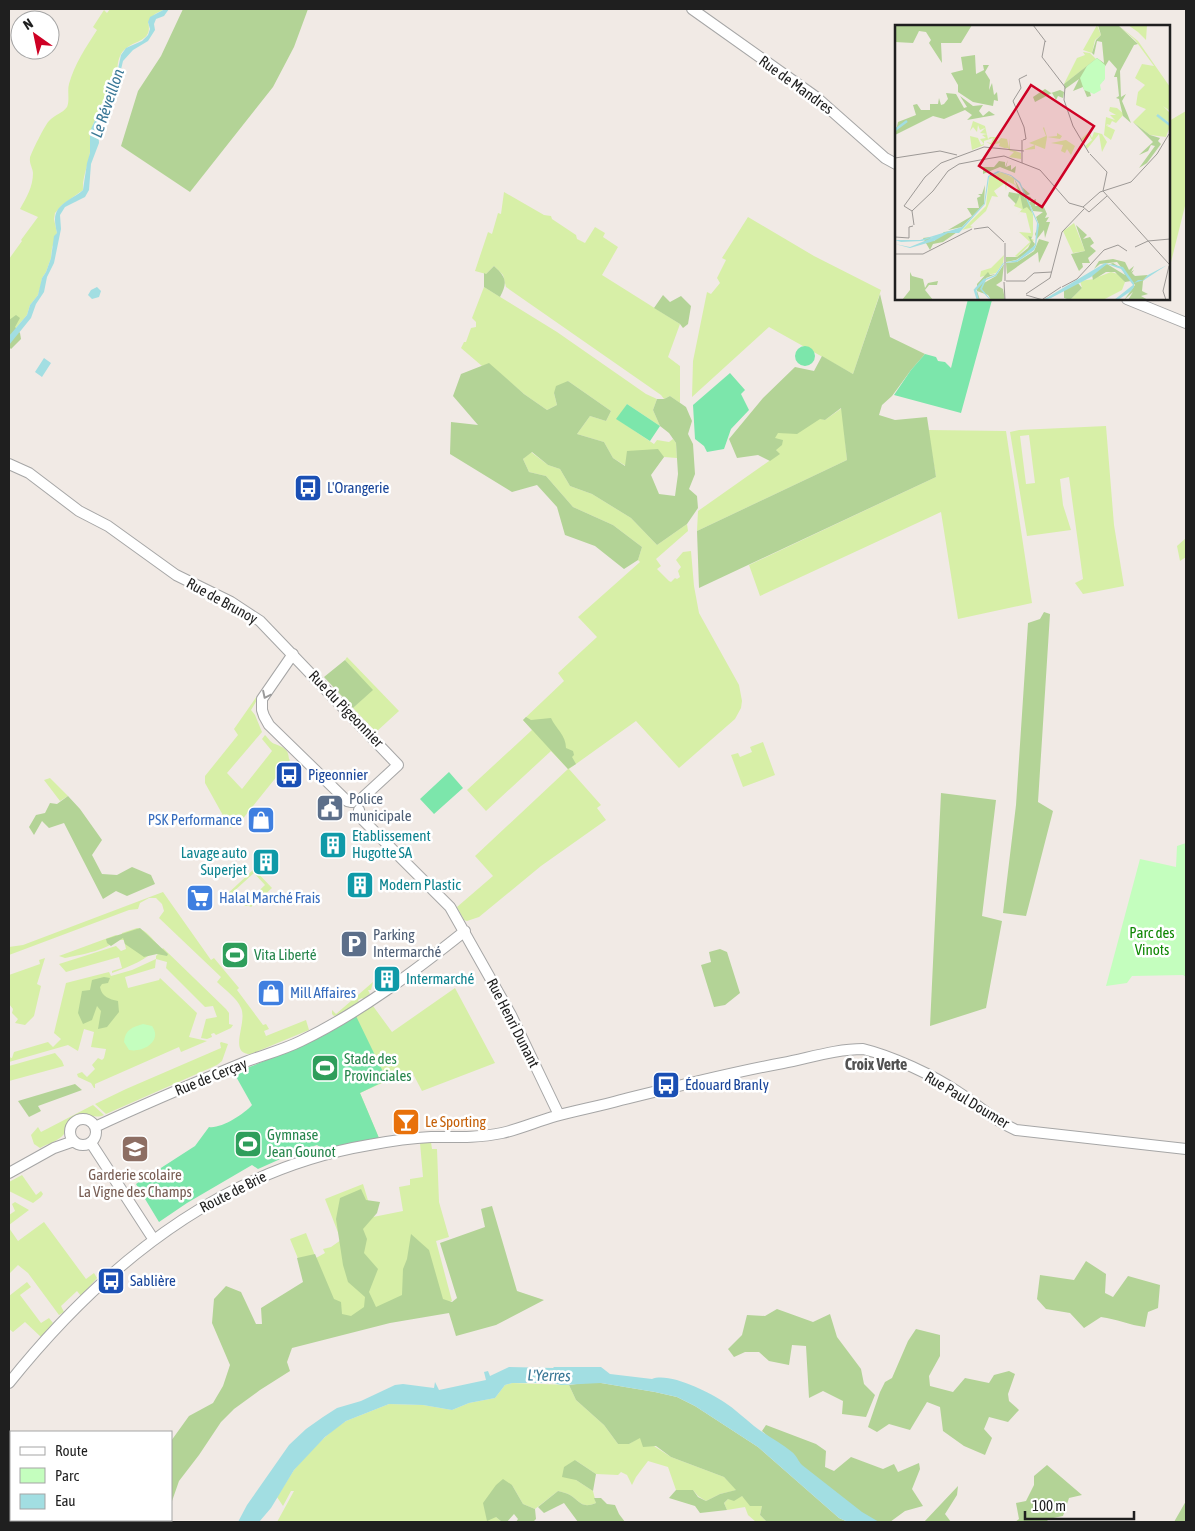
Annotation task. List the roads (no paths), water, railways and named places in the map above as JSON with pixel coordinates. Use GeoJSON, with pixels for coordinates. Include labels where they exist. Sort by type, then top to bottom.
{"type":"FeatureCollection","features":[{"type":"Feature","properties":{"kind":"street","name":"Rue de Mandres"},"geometry":{"type":"LineString","coordinates":[[692,9],[816,97],[884,158],[895,164]]}},
{"type":"Feature","properties":{"kind":"street"},"geometry":{"type":"LineString","coordinates":[[1129,300],[1186,323]]}},
{"type":"Feature","properties":{"kind":"street","name":"Rue de Brunoy"},"geometry":{"type":"LineString","coordinates":[[9,464],[28,473],[79,511],[108,526],[176,575],[251,614],[293,654]]}},
{"type":"Feature","properties":{"kind":"street"},"geometry":{"type":"LineString","coordinates":[[293,654],[262,698],[262,710],[269,725],[347,801],[357,804],[361,818],[450,907],[465,931]]}},
{"type":"Feature","properties":{"kind":"street","name":"Rue du Pigeonnier"},"geometry":{"type":"LineString","coordinates":[[293,654],[398,765],[357,804]]}},
{"type":"Feature","properties":{"kind":"street","name":"Rue de Cerçay"},"geometry":{"type":"LineString","coordinates":[[95,1127],[151,1101],[299,1042],[406,976],[465,931]]}},
{"type":"Feature","properties":{"kind":"street","name":"Rue Henri Dunant"},"geometry":{"type":"LineString","coordinates":[[465,931],[511,1015],[559,1115]]}},
{"type":"Feature","properties":{"kind":"street","name":"Rue Paul Doumer"},"geometry":{"type":"LineString","coordinates":[[607,1104],[728,1073],[863,1049],[877,1052],[941,1082],[958,1092],[991,1118],[1016,1130],[1186,1149]]}},
{"type":"Feature","properties":{"kind":"street","name":"Route de Brie"},"geometry":{"type":"LineString","coordinates":[[9,1383],[60,1325],[107,1278],[154,1240],[204,1206],[227,1193],[293,1164],[331,1153],[406,1139],[500,1133],[559,1115],[607,1104]]}},
{"type":"Feature","properties":{"kind":"street"},"geometry":{"type":"LineString","coordinates":[[86,1120],[95,1127],[95,1137],[90,1143],[81,1145],[73,1138],[72,1127],[78,1121],[86,1120]]}},
{"type":"Feature","properties":{"kind":"street"},"geometry":{"type":"LineString","coordinates":[[9,1173],[73,1138]]}},
{"type":"Feature","properties":{"kind":"street"},"geometry":{"type":"LineString","coordinates":[[90,1143],[154,1240]]}},
{"type":"Feature","properties":{"kind":"water","name":"Le Réveillon"},"geometry":{"type":"Polygon","coordinates":[[[165,9],[169,9],[164,16],[156,19],[154,24],[155,30],[148,41],[133,50],[123,61],[119,78],[120,86],[107,112],[99,122],[99,143],[91,164],[89,190],[85,197],[65,207],[60,215],[61,229],[54,263],[47,277],[44,292],[36,304],[31,318],[9,345],[9,336],[27,315],[30,305],[38,295],[42,278],[51,258],[54,236],[57,233],[56,213],[61,206],[83,190],[90,153],[91,129],[96,118],[104,108],[115,83],[121,55],[126,48],[142,41],[148,35],[150,17],[165,9]]]}},
{"type":"Feature","properties":{"kind":"water"},"geometry":{"type":"Polygon","coordinates":[[[97,287],[101,291],[99,297],[92,299],[88,295],[91,290],[97,287]]]}},
{"type":"Feature","properties":{"kind":"water"},"geometry":{"type":"Polygon","coordinates":[[[44,358],[51,363],[42,377],[35,372],[44,358]]]}},
{"type":"Feature","properties":{"kind":"water","name":"L'Yerres"},"geometry":{"type":"Polygon","coordinates":[[[509,1367],[601,1367],[610,1374],[652,1379],[668,1378],[689,1384],[709,1393],[728,1405],[754,1426],[792,1452],[802,1465],[862,1512],[879,1522],[848,1522],[839,1518],[758,1447],[695,1406],[677,1397],[601,1383],[561,1385],[553,1383],[512,1383],[505,1385],[495,1398],[469,1403],[452,1410],[423,1405],[389,1404],[346,1421],[325,1437],[294,1470],[271,1508],[259,1522],[238,1522],[247,1505],[289,1445],[306,1429],[337,1408],[361,1401],[395,1385],[403,1384],[434,1388],[435,1382],[439,1390],[486,1380],[484,1372],[488,1371],[490,1376],[509,1367]]]}},
{"type":"Feature","properties":{"kind":"place","name":"L'Orangerie"},"geometry":{"type":"Point","coordinates":[308,488]}},
{"type":"Feature","properties":{"kind":"place","name":"Pigeonnier"},"geometry":{"type":"Point","coordinates":[289,775]}},
{"type":"Feature","properties":{"kind":"place","name":"Police municipale"},"geometry":{"type":"Point","coordinates":[330,808]}},
{"type":"Feature","properties":{"kind":"place","name":"PSK Performance"},"geometry":{"type":"Point","coordinates":[261,820]}},
{"type":"Feature","properties":{"kind":"place","name":"Etablissement Hugotte SA"},"geometry":{"type":"Point","coordinates":[333,845]}},
{"type":"Feature","properties":{"kind":"place","name":"Lavage auto Superjet"},"geometry":{"type":"Point","coordinates":[266,862]}},
{"type":"Feature","properties":{"kind":"place","name":"Modern Plastic"},"geometry":{"type":"Point","coordinates":[360,885]}},
{"type":"Feature","properties":{"kind":"place","name":"Halal Marché Frais"},"geometry":{"type":"Point","coordinates":[200,898]}},
{"type":"Feature","properties":{"kind":"place","name":"Parking Intermarché"},"geometry":{"type":"Point","coordinates":[354,944]}},
{"type":"Feature","properties":{"kind":"place","name":"Vita Liberté"},"geometry":{"type":"Point","coordinates":[235,955]}},
{"type":"Feature","properties":{"kind":"place","name":"Intermarché"},"geometry":{"type":"Point","coordinates":[387,979]}},
{"type":"Feature","properties":{"kind":"place","name":"Mill Affaires"},"geometry":{"type":"Point","coordinates":[271,993]}},
{"type":"Feature","properties":{"kind":"place","name":"Stade des Provinciales"},"geometry":{"type":"Point","coordinates":[325,1068]}},
{"type":"Feature","properties":{"kind":"place","name":"Édouard Branly"},"geometry":{"type":"Point","coordinates":[666,1085]}},
{"type":"Feature","properties":{"kind":"place","name":"Le Sporting"},"geometry":{"type":"Point","coordinates":[406,1122]}},
{"type":"Feature","properties":{"kind":"place","name":"Gymnase Jean Gounot"},"geometry":{"type":"Point","coordinates":[248,1144]}},
{"type":"Feature","properties":{"kind":"place","name":"Garderie scolaire La Vigne des Champs"},"geometry":{"type":"Point","coordinates":[135,1149]}},
{"type":"Feature","properties":{"kind":"place","name":"Sablière"},"geometry":{"type":"Point","coordinates":[111,1281]}},
{"type":"Feature","properties":{"kind":"district","name":"Croix Verte"},"geometry":{"type":"Point","coordinates":[876,1064]}},
{"type":"Feature","properties":{"kind":"park label","name":"Parc des Vinots"},"geometry":{"type":"Point","coordinates":[1152,942]}}]}
